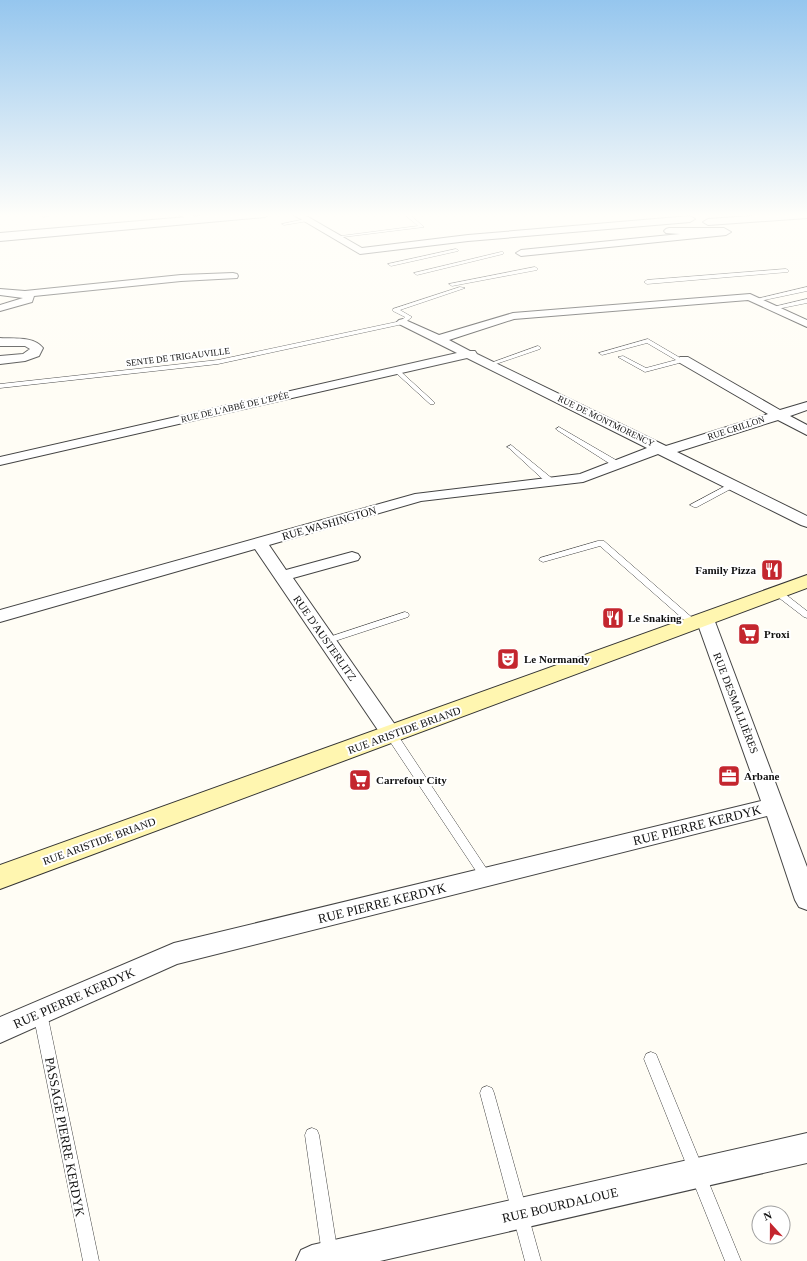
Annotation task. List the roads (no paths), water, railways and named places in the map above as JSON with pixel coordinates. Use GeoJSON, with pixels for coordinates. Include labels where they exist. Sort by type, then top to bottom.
{"type":"FeatureCollection","features":[{"type":"Feature","properties":{"kind":"main road","name":"RUE ARISTIDE BRIAND"},"geometry":{"type":"LineString","coordinates":[[0,878],[807,582]]}},
{"type":"Feature","properties":{"kind":"street"},"geometry":{"type":"LineString","coordinates":[[0,292],[26,294],[181,278],[233,276]]}},
{"type":"Feature","properties":{"kind":"street"},"geometry":{"type":"LineString","coordinates":[[0,308],[28,300],[29,297],[26,294]]}},
{"type":"Feature","properties":{"kind":"street"},"geometry":{"type":"LineString","coordinates":[[440,339],[513,316],[750,298],[807,324]]}},
{"type":"Feature","properties":{"kind":"street","name":"RUE DE MONTMORENCY"},"geometry":{"type":"LineString","coordinates":[[403,322],[471,354],[807,522]]}},
{"type":"Feature","properties":{"kind":"street"},"geometry":{"type":"LineString","coordinates":[[0,342],[27,343],[37,348],[35,353],[25,357],[0,360]]}},
{"type":"Feature","properties":{"kind":"street","name":"RUE DE L'ABBÉ DE L'EPÉE"},"geometry":{"type":"LineString","coordinates":[[0,461],[471,354]]}},
{"type":"Feature","properties":{"kind":"street"},"geometry":{"type":"LineString","coordinates":[[683,360],[807,431]]}},
{"type":"Feature","properties":{"kind":"street","name":"RUE CRILLON"},"geometry":{"type":"LineString","coordinates":[[663,450],[807,406]]}},
{"type":"Feature","properties":{"kind":"street","name":"RUE WASHINGTON"},"geometry":{"type":"LineString","coordinates":[[0,616],[420,497],[583,478],[663,450]]}},
{"type":"Feature","properties":{"kind":"street","name":"RUE D'AUSTERLITZ"},"geometry":{"type":"LineString","coordinates":[[259,542],[391,734]]}},
{"type":"Feature","properties":{"kind":"street"},"geometry":{"type":"LineString","coordinates":[[282,576],[352,556]]}},
{"type":"Feature","properties":{"kind":"street","name":"RUE DESMALLIÈRES"},"geometry":{"type":"LineString","coordinates":[[699,621],[774,806],[807,900]]}},
{"type":"Feature","properties":{"kind":"street","name":"RUE PIERRE KERDYK"},"geometry":{"type":"LineString","coordinates":[[0,1030],[174,954],[774,806]]}},
{"type":"Feature","properties":{"kind":"street","name":"RUE BOURDALOUE"},"geometry":{"type":"LineString","coordinates":[[325,1260],[807,1148]]}},
{"type":"Feature","properties":{"kind":"lane"},"geometry":{"type":"LineString","coordinates":[[452,284],[514,273]]}},
{"type":"Feature","properties":{"kind":"lane"},"geometry":{"type":"LineString","coordinates":[[647,282],[763,273]]}},
{"type":"Feature","properties":{"kind":"lane"},"geometry":{"type":"LineString","coordinates":[[403,322],[409,317],[395,310],[462,288]]}},
{"type":"Feature","properties":{"kind":"lane"},"geometry":{"type":"LineString","coordinates":[[755,300],[807,289]]}},
{"type":"Feature","properties":{"kind":"lane"},"geometry":{"type":"LineString","coordinates":[[772,308],[807,300]]}},
{"type":"Feature","properties":{"kind":"lane","name":"SENTE DE TRIGAUVILLE"},"geometry":{"type":"LineString","coordinates":[[0,386],[218,362],[403,322]]}},
{"type":"Feature","properties":{"kind":"lane"},"geometry":{"type":"LineString","coordinates":[[602,353],[648,341],[683,360]]}},
{"type":"Feature","properties":{"kind":"lane"},"geometry":{"type":"LineString","coordinates":[[491,364],[538,348]]}},
{"type":"Feature","properties":{"kind":"lane"},"geometry":{"type":"LineString","coordinates":[[621,357],[645,370],[683,360]]}},
{"type":"Feature","properties":{"kind":"lane"},"geometry":{"type":"LineString","coordinates":[[397,371],[432,403]]}},
{"type":"Feature","properties":{"kind":"lane"},"geometry":{"type":"LineString","coordinates":[[559,429],[618,465]]}},
{"type":"Feature","properties":{"kind":"lane"},"geometry":{"type":"LineString","coordinates":[[511,447],[550,482]]}},
{"type":"Feature","properties":{"kind":"lane"},"geometry":{"type":"LineString","coordinates":[[694,505],[734,486]]}},
{"type":"Feature","properties":{"kind":"lane"},"geometry":{"type":"LineString","coordinates":[[543,560],[601,543],[699,621]]}},
{"type":"Feature","properties":{"kind":"lane"},"geometry":{"type":"LineString","coordinates":[[777,592],[807,615]]}},
{"type":"Feature","properties":{"kind":"lane"},"geometry":{"type":"LineString","coordinates":[[326,641],[405,615]]}},
{"type":"Feature","properties":{"kind":"lane"},"geometry":{"type":"LineString","coordinates":[[391,734],[486,877]]}},
{"type":"Feature","properties":{"kind":"lane","name":"PASSAGE PIERRE KERDYK"},"geometry":{"type":"LineString","coordinates":[[40,1013],[91,1261]]}},
{"type":"Feature","properties":{"kind":"lane"},"geometry":{"type":"LineString","coordinates":[[650,1059],[733,1261]]}},
{"type":"Feature","properties":{"kind":"lane"},"geometry":{"type":"LineString","coordinates":[[487,1093],[533,1261]]}},
{"type":"Feature","properties":{"kind":"lane"},"geometry":{"type":"LineString","coordinates":[[312,1135],[325,1260]]}},
{"type":"Feature","properties":{"kind":"place","name":"Family Pizza"},"geometry":{"type":"Point","coordinates":[772,570]}},
{"type":"Feature","properties":{"kind":"place","name":"Le Snaking"},"geometry":{"type":"Point","coordinates":[613,618]}},
{"type":"Feature","properties":{"kind":"place","name":"Proxi"},"geometry":{"type":"Point","coordinates":[749,634]}},
{"type":"Feature","properties":{"kind":"place","name":"Le Normandy"},"geometry":{"type":"Point","coordinates":[508,659]}},
{"type":"Feature","properties":{"kind":"place","name":"Arbane"},"geometry":{"type":"Point","coordinates":[729,776]}},
{"type":"Feature","properties":{"kind":"place","name":"Carrefour City"},"geometry":{"type":"Point","coordinates":[360,780]}}]}
